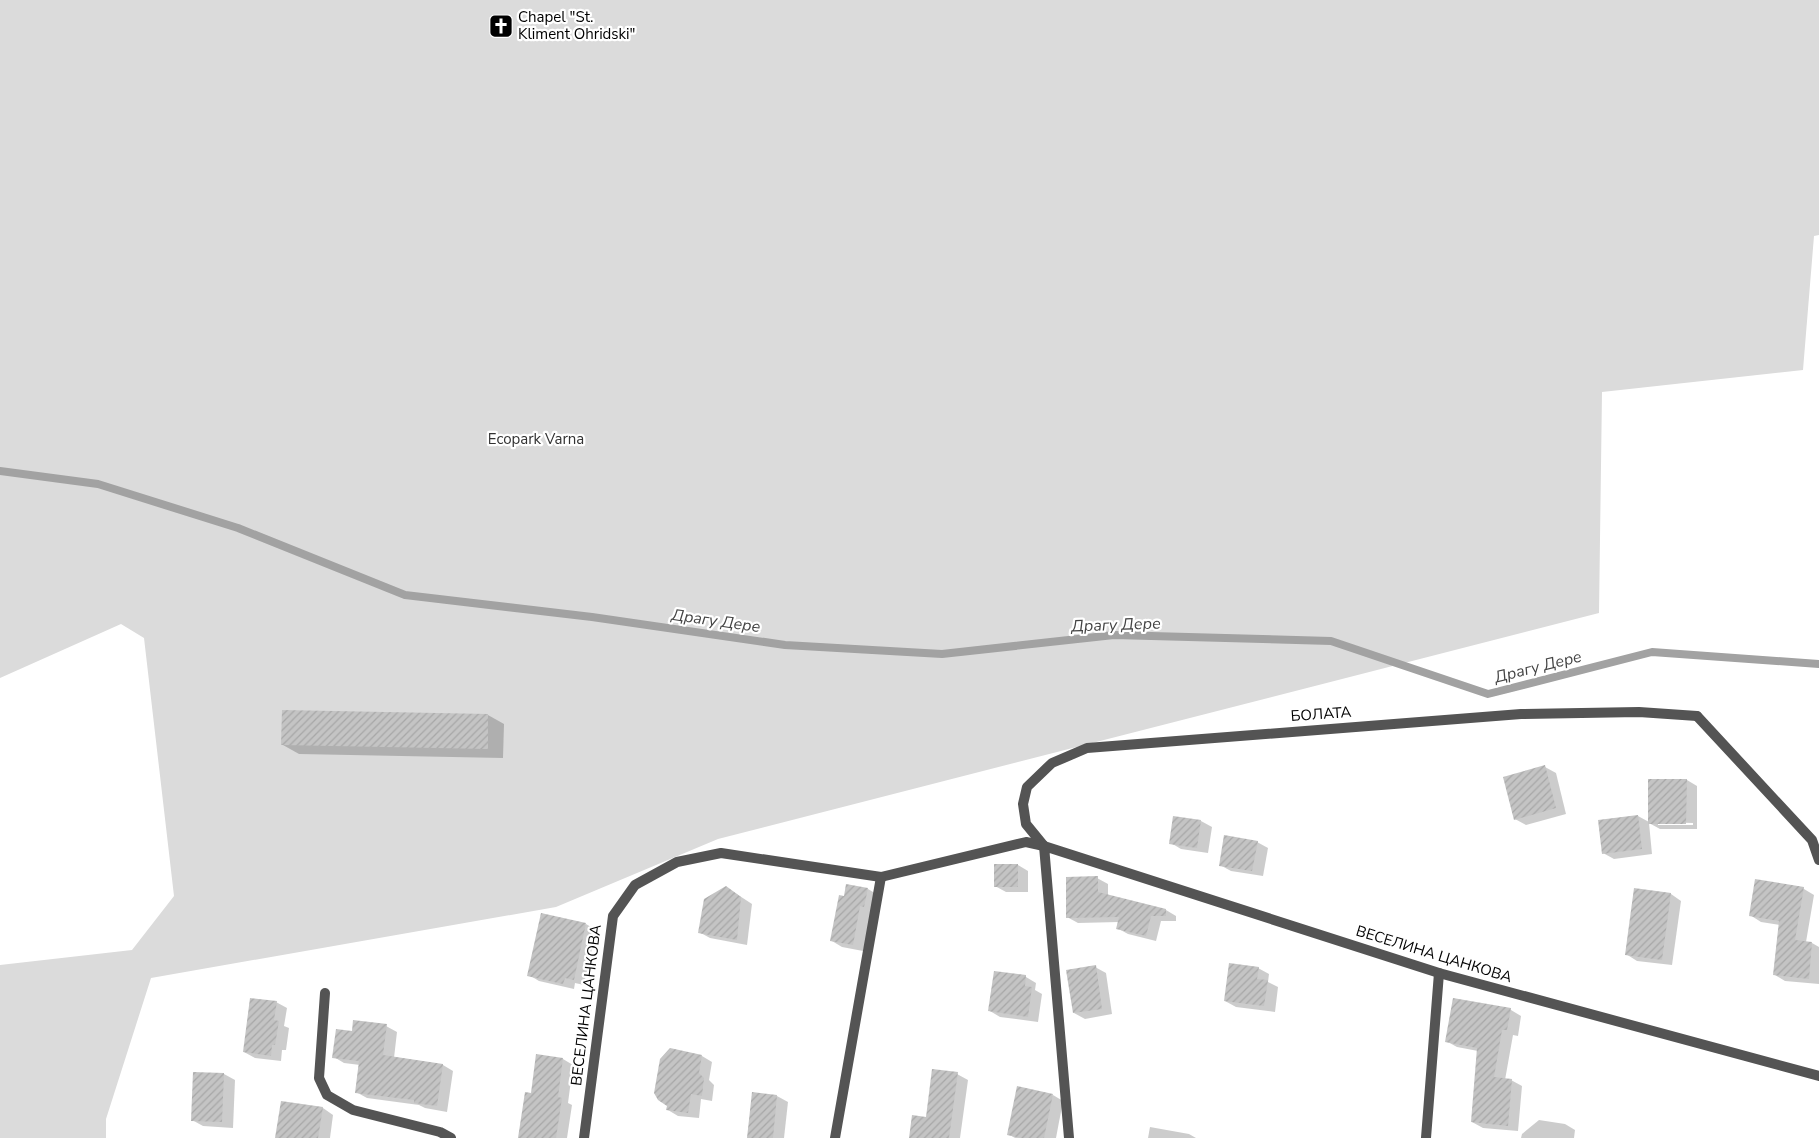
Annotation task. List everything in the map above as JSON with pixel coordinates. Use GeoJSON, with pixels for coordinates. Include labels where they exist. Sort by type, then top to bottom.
{"type":"FeatureCollection","features":[{"type":"Feature","properties":{"kind":"street","name":"БОЛАТА"},"geometry":{"type":"LineString","coordinates":[[1044,846],[1026,824],[1023,804],[1027,787],[1052,763],[1087,748],[1521,714],[1639,712],[1697,716],[1812,840],[1819,860]]}},
{"type":"Feature","properties":{"kind":"street","name":"ВЕСЕЛИНА ЦАНКОВА"},"geometry":{"type":"LineString","coordinates":[[584,1138],[613,916],[635,885],[677,862],[721,853],[881,877],[1026,842],[1044,846],[1439,973],[1819,1076]]}},
{"type":"Feature","properties":{"kind":"street"},"geometry":{"type":"LineString","coordinates":[[1044,846],[1069,1138]]}},
{"type":"Feature","properties":{"kind":"street"},"geometry":{"type":"LineString","coordinates":[[835,1138],[881,877]]}},
{"type":"Feature","properties":{"kind":"street"},"geometry":{"type":"LineString","coordinates":[[1426,1138],[1439,973]]}},
{"type":"Feature","properties":{"kind":"street"},"geometry":{"type":"LineString","coordinates":[[325,993],[319,1078],[327,1095],[353,1110],[440,1132],[451,1138]]}},
{"type":"Feature","properties":{"kind":"green space","name":"Ecopark Varna"},"geometry":{"type":"Polygon","coordinates":[[[0,0],[1819,0],[1819,235],[1814,236],[1803,370],[1602,392],[1599,613],[718,839],[556,907],[151,978],[106,1119],[106,1138],[0,1138],[0,965],[132,950],[174,896],[144,638],[121,624],[0,678],[0,0]]]}},
{"type":"Feature","properties":{"kind":"building"},"geometry":{"type":"Polygon","coordinates":[[[282,710],[488,714],[488,749],[281,745],[282,710]]]}},
{"type":"Feature","properties":{"kind":"building"},"geometry":{"type":"Polygon","coordinates":[[[1545,765],[1556,808],[1514,820],[1503,777],[1545,765]]]}},
{"type":"Feature","properties":{"kind":"building"},"geometry":{"type":"Polygon","coordinates":[[[1648,779],[1687,779],[1686,824],[1648,824],[1648,779]]]}},
{"type":"Feature","properties":{"kind":"building"},"geometry":{"type":"Polygon","coordinates":[[[1638,815],[1642,849],[1602,854],[1598,820],[1638,815]]]}},
{"type":"Feature","properties":{"kind":"building"},"geometry":{"type":"Polygon","coordinates":[[[1173,816],[1201,820],[1197,848],[1169,844],[1173,816]]]}},
{"type":"Feature","properties":{"kind":"building"},"geometry":{"type":"Polygon","coordinates":[[[1224,835],[1258,841],[1252,871],[1219,866],[1224,835]]]}},
{"type":"Feature","properties":{"kind":"building"},"geometry":{"type":"Polygon","coordinates":[[[994,864],[1018,864],[1018,887],[994,887],[994,864]]]}},
{"type":"Feature","properties":{"kind":"building"},"geometry":{"type":"Polygon","coordinates":[[[1098,876],[1098,892],[1166,909],[1166,916],[1151,916],[1146,936],[1116,929],[1119,917],[1066,918],[1066,877],[1098,876]]]}},
{"type":"Feature","properties":{"kind":"building"},"geometry":{"type":"Polygon","coordinates":[[[1755,879],[1804,887],[1795,940],[1812,942],[1809,979],[1773,975],[1779,921],[1749,916],[1755,879]]]}},
{"type":"Feature","properties":{"kind":"building"},"geometry":{"type":"Polygon","coordinates":[[[846,884],[868,888],[864,907],[860,906],[853,945],[830,941],[839,895],[844,896],[846,884]]]}},
{"type":"Feature","properties":{"kind":"building"},"geometry":{"type":"Polygon","coordinates":[[[726,886],[741,897],[737,940],[698,933],[704,899],[726,886]]]}},
{"type":"Feature","properties":{"kind":"building"},"geometry":{"type":"Polygon","coordinates":[[[1634,888],[1671,893],[1662,960],[1625,955],[1634,888]]]}},
{"type":"Feature","properties":{"kind":"building"},"geometry":{"type":"Polygon","coordinates":[[[541,913],[586,923],[574,980],[565,978],[563,984],[527,976],[541,913]]]}},
{"type":"Feature","properties":{"kind":"building"},"geometry":{"type":"Polygon","coordinates":[[[1229,963],[1259,967],[1257,979],[1268,980],[1264,1006],[1224,1001],[1229,963]]]}},
{"type":"Feature","properties":{"kind":"building"},"geometry":{"type":"Polygon","coordinates":[[[1096,965],[1102,1009],[1073,1013],[1066,970],[1096,965]]]}},
{"type":"Feature","properties":{"kind":"building"},"geometry":{"type":"Polygon","coordinates":[[[994,971],[1026,975],[1025,986],[1032,987],[1028,1017],[988,1011],[994,971]]]}},
{"type":"Feature","properties":{"kind":"building"},"geometry":{"type":"Polygon","coordinates":[[[250,998],[277,1001],[274,1020],[279,1021],[271,1056],[243,1052],[250,998]]]}},
{"type":"Feature","properties":{"kind":"building"},"geometry":{"type":"Polygon","coordinates":[[[1453,998],[1511,1008],[1507,1030],[1502,1030],[1494,1077],[1512,1079],[1508,1126],[1471,1122],[1477,1048],[1445,1042],[1453,998]]]}},
{"type":"Feature","properties":{"kind":"building"},"geometry":{"type":"Polygon","coordinates":[[[353,1020],[387,1024],[383,1055],[443,1064],[437,1106],[414,1103],[414,1100],[355,1093],[359,1061],[332,1058],[336,1029],[352,1031],[353,1020]]]}},
{"type":"Feature","properties":{"kind":"building"},"geometry":{"type":"Polygon","coordinates":[[[670,1048],[702,1055],[699,1073],[704,1078],[702,1096],[691,1094],[688,1113],[666,1110],[667,1106],[658,1100],[654,1093],[660,1059],[670,1048]]]}},
{"type":"Feature","properties":{"kind":"building"},"geometry":{"type":"Polygon","coordinates":[[[536,1054],[563,1058],[558,1097],[562,1098],[556,1138],[518,1138],[525,1092],[531,1093],[536,1054]]]}},
{"type":"Feature","properties":{"kind":"building"},"geometry":{"type":"Polygon","coordinates":[[[932,1069],[958,1072],[949,1138],[909,1138],[912,1115],[926,1117],[932,1069]]]}},
{"type":"Feature","properties":{"kind":"building"},"geometry":{"type":"Polygon","coordinates":[[[193,1072],[224,1073],[222,1122],[191,1121],[193,1072]]]}},
{"type":"Feature","properties":{"kind":"building"},"geometry":{"type":"Polygon","coordinates":[[[1017,1086],[1053,1094],[1044,1138],[1022,1138],[1007,1135],[1017,1086]]]}},
{"type":"Feature","properties":{"kind":"building"},"geometry":{"type":"Polygon","coordinates":[[[752,1092],[777,1095],[773,1138],[747,1138],[752,1092]]]}},
{"type":"Feature","properties":{"kind":"building"},"geometry":{"type":"Polygon","coordinates":[[[281,1101],[323,1107],[318,1138],[275,1138],[281,1101]]]}},
{"type":"Feature","properties":{"kind":"waterway","name":"Драгу Дере"},"geometry":{"type":"LineString","coordinates":[[0,471],[98,484],[238,528],[405,595],[592,617],[785,645],[942,654],[1114,635],[1331,641],[1488,694],[1652,652],[1819,664]]}},
{"type":"Feature","properties":{"kind":"place","name":"Chapel \"St. Kliment Ohridski\""},"geometry":{"type":"Point","coordinates":[501,26]}}]}
